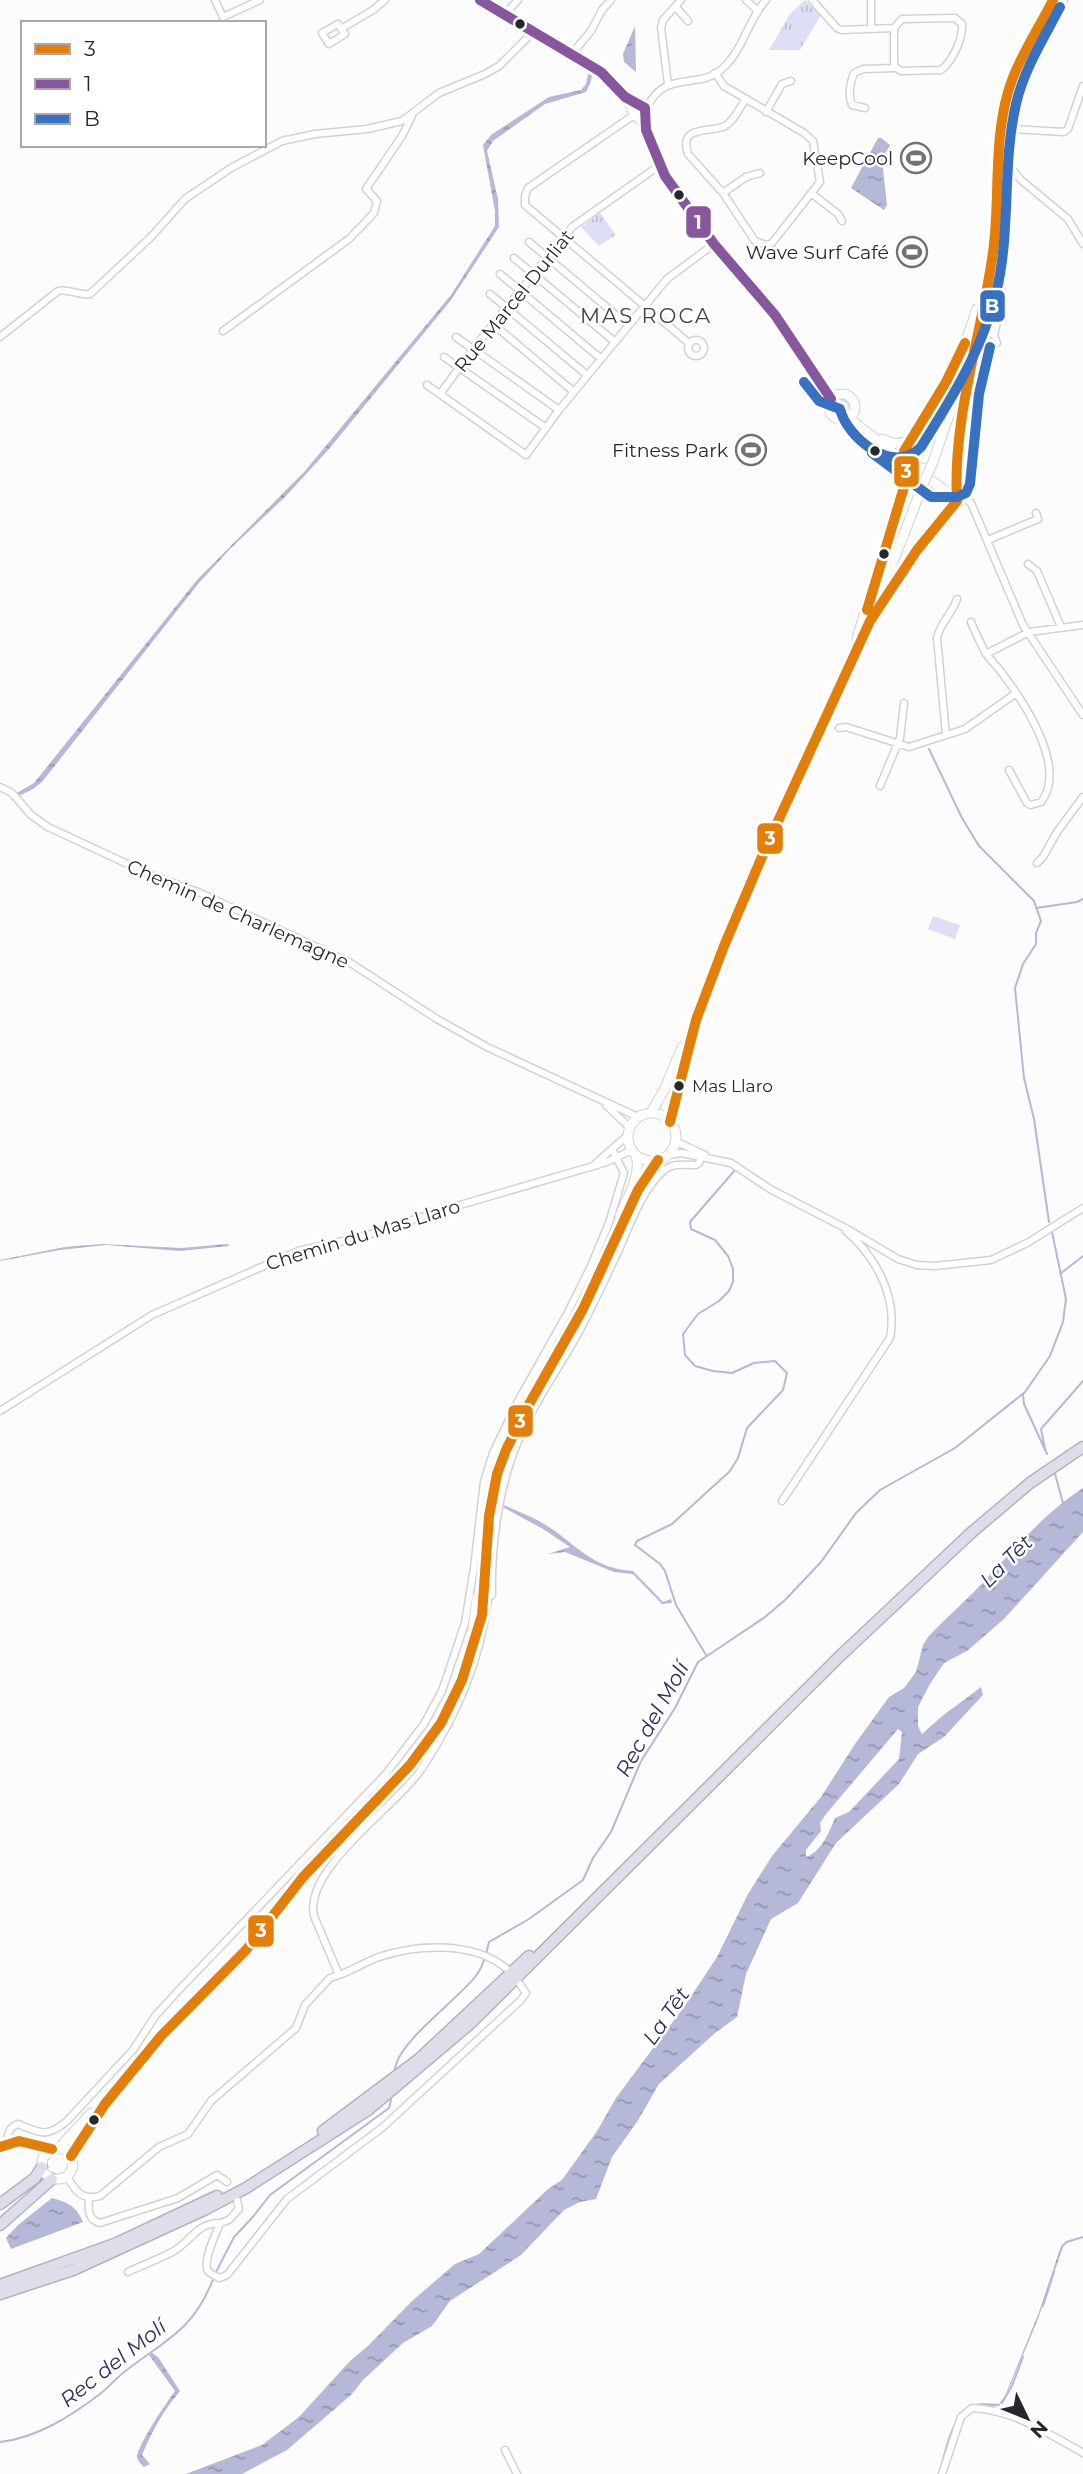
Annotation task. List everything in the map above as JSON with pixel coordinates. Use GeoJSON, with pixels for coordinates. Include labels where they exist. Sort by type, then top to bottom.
{"type":"FeatureCollection","features":[{"type":"Feature","properties":{"kind":"highway"},"geometry":{"type":"LineString","coordinates":[[0,2285],[117,2243],[219,2195],[299,2147],[390,2083],[464,2019],[932,1560],[1005,1496],[1083,1438]]}},
{"type":"Feature","properties":{"kind":"highway"},"geometry":{"type":"LineString","coordinates":[[0,2294],[73,2270],[192,2216],[246,2188],[368,2110],[471,2024],[840,1656],[972,1532],[1030,1483],[1083,1447]]}},
{"type":"Feature","properties":{"kind":"highway"},"geometry":{"type":"LineString","coordinates":[[0,2204],[35,2178],[42,2163]]}},
{"type":"Feature","properties":{"kind":"highway"},"geometry":{"type":"LineString","coordinates":[[0,2225],[52,2179]]}},
{"type":"Feature","properties":{"kind":"main road"},"geometry":{"type":"LineString","coordinates":[[480,0],[601,72],[640,110],[664,176],[714,244],[775,315],[827,390],[835,397]]}},
{"type":"Feature","properties":{"kind":"main road"},"geometry":{"type":"LineString","coordinates":[[870,621],[917,550],[951,488],[965,392],[981,327],[1003,98],[1017,60],[1050,0]]}},
{"type":"Feature","properties":{"kind":"main road"},"geometry":{"type":"LineString","coordinates":[[907,477],[904,458],[909,440],[946,382],[963,349],[985,290]]}},
{"type":"Feature","properties":{"kind":"main road"},"geometry":{"type":"LineString","coordinates":[[670,1122],[693,1030],[724,946],[767,845],[870,621],[921,486],[925,465],[979,326],[985,290]]}},
{"type":"Feature","properties":{"kind":"main road"},"geometry":{"type":"LineString","coordinates":[[852,415],[841,421],[832,416],[829,407],[835,397],[846,395],[852,399],[852,415],[904,458],[925,465],[951,488]]}},
{"type":"Feature","properties":{"kind":"main road"},"geometry":{"type":"LineString","coordinates":[[852,415],[904,458]]}},
{"type":"Feature","properties":{"kind":"main road"},"geometry":{"type":"LineString","coordinates":[[880,439],[893,444],[909,440]]}},
{"type":"Feature","properties":{"kind":"main road"},"geometry":{"type":"LineString","coordinates":[[854,645],[907,477],[925,465]]}},
{"type":"Feature","properties":{"kind":"main road"},"geometry":{"type":"LineString","coordinates":[[651,1113],[679,1056],[712,967],[763,844],[881,586],[921,486]]}},
{"type":"Feature","properties":{"kind":"main road"},"geometry":{"type":"LineString","coordinates":[[3,2146],[32,2147],[47,2176],[57,2180],[67,2176],[73,2167],[71,2156],[104,2104],[168,2029],[246,1950],[303,1877],[383,1795],[425,1746],[452,1704],[475,1643],[482,1615],[489,1516],[497,1474],[528,1406],[578,1319],[639,1190],[658,1160],[667,1154],[675,1140],[670,1122],[658,1114],[638,1117],[629,1131],[638,1163],[636,1173],[602,1259],[565,1335],[502,1448],[485,1516],[472,1635],[459,1677],[438,1721],[407,1762],[300,1874],[256,1932],[179,2011],[82,2124],[42,2163]]}},
{"type":"Feature","properties":{"kind":"main road"},"geometry":{"type":"LineString","coordinates":[[634,1152],[646,1160],[658,1160]]}},
{"type":"Feature","properties":{"kind":"main road"},"geometry":{"type":"LineString","coordinates":[[3,2146],[25,2140],[71,2156]]}},
{"type":"Feature","properties":{"kind":"street"},"geometry":{"type":"LineString","coordinates":[[215,0],[223,17],[247,3],[260,0]]}},
{"type":"Feature","properties":{"kind":"street"},"geometry":{"type":"LineString","coordinates":[[341,29],[385,0]]}},
{"type":"Feature","properties":{"kind":"street"},"geometry":{"type":"LineString","coordinates":[[504,15],[518,0]]}},
{"type":"Feature","properties":{"kind":"street"},"geometry":{"type":"LineString","coordinates":[[571,55],[611,0]]}},
{"type":"Feature","properties":{"kind":"street"},"geometry":{"type":"LineString","coordinates":[[668,84],[661,27],[663,20],[681,0]]}},
{"type":"Feature","properties":{"kind":"street"},"geometry":{"type":"LineString","coordinates":[[746,0],[757,10]]}},
{"type":"Feature","properties":{"kind":"street"},"geometry":{"type":"LineString","coordinates":[[690,344],[525,205],[525,196],[528,188],[640,110],[668,84],[708,77],[715,73],[734,56],[757,10],[766,0]]}},
{"type":"Feature","properties":{"kind":"street"},"geometry":{"type":"LineString","coordinates":[[812,0],[837,28],[842,30],[894,28]]}},
{"type":"Feature","properties":{"kind":"street"},"geometry":{"type":"LineString","coordinates":[[871,0],[871,29]]}},
{"type":"Feature","properties":{"kind":"street"},"geometry":{"type":"LineString","coordinates":[[1064,0],[1021,92],[1012,129],[1010,163],[1021,180],[1068,219],[1083,244]]}},
{"type":"Feature","properties":{"kind":"street"},"geometry":{"type":"LineString","coordinates":[[676,8],[688,21]]}},
{"type":"Feature","properties":{"kind":"street"},"geometry":{"type":"LineString","coordinates":[[865,108],[852,105],[850,101],[854,73],[863,69],[941,70],[946,66],[962,34],[962,24],[955,18],[902,19],[894,28],[895,68]]}},
{"type":"Feature","properties":{"kind":"street"},"geometry":{"type":"LineString","coordinates":[[0,337],[62,289],[79,296],[90,294],[151,237],[184,199],[262,150],[303,136],[391,125],[413,114],[439,93],[499,66],[533,32]]}},
{"type":"Feature","properties":{"kind":"street"},"geometry":{"type":"LineString","coordinates":[[715,73],[724,86],[811,137],[821,178],[772,243],[766,245],[755,241],[723,193],[688,154],[686,141],[694,132],[727,125],[745,100]]}},
{"type":"Feature","properties":{"kind":"street"},"geometry":{"type":"LineString","coordinates":[[766,112],[782,84],[791,81]]}},
{"type":"Feature","properties":{"kind":"street"},"geometry":{"type":"LineString","coordinates":[[1012,129],[1064,132],[1068,129],[1083,86]]}},
{"type":"Feature","properties":{"kind":"street"},"geometry":{"type":"LineString","coordinates":[[1074,107],[1083,111]]}},
{"type":"Feature","properties":{"kind":"street"},"geometry":{"type":"LineString","coordinates":[[222,331],[349,239],[374,213],[377,201],[366,189],[402,136],[413,114]]}},
{"type":"Feature","properties":{"kind":"street","name":"Rue Marcel Durliat"},"geometry":{"type":"LineString","coordinates":[[440,394],[572,227],[660,165]]}},
{"type":"Feature","properties":{"kind":"street"},"geometry":{"type":"LineString","coordinates":[[997,343],[994,335],[1000,310],[1008,179],[1012,169]]}},
{"type":"Feature","properties":{"kind":"street"},"geometry":{"type":"LineString","coordinates":[[723,193],[746,177],[760,173]]}},
{"type":"Feature","properties":{"kind":"street"},"geometry":{"type":"LineString","coordinates":[[811,193],[838,214],[842,221]]}},
{"type":"Feature","properties":{"kind":"street"},"geometry":{"type":"LineString","coordinates":[[528,242],[628,325]]}},
{"type":"Feature","properties":{"kind":"street"},"geometry":{"type":"LineString","coordinates":[[427,385],[526,455],[600,358],[667,279],[714,244]]}},
{"type":"Feature","properties":{"kind":"street"},"geometry":{"type":"LineString","coordinates":[[514,258],[615,342]]}},
{"type":"Feature","properties":{"kind":"street"},"geometry":{"type":"LineString","coordinates":[[500,274],[600,358]]}},
{"type":"Feature","properties":{"kind":"street"},"geometry":{"type":"LineString","coordinates":[[490,294],[587,375]]}},
{"type":"Feature","properties":{"kind":"street"},"geometry":{"type":"LineString","coordinates":[[493,324],[573,392]]}},
{"type":"Feature","properties":{"kind":"street"},"geometry":{"type":"LineString","coordinates":[[456,337],[559,410]]}},
{"type":"Feature","properties":{"kind":"street"},"geometry":{"type":"LineString","coordinates":[[444,357],[546,428]]}},
{"type":"Feature","properties":{"kind":"street"},"geometry":{"type":"LineString","coordinates":[[951,488],[973,509],[982,524],[1023,625],[1083,715]]}},
{"type":"Feature","properties":{"kind":"street"},"geometry":{"type":"LineString","coordinates":[[988,540],[1038,519],[1036,513]]}},
{"type":"Feature","properties":{"kind":"street"},"geometry":{"type":"LineString","coordinates":[[1027,564],[1037,571],[1061,627]]}},
{"type":"Feature","properties":{"kind":"street"},"geometry":{"type":"LineString","coordinates":[[946,735],[937,638],[940,628],[952,614],[957,598]]}},
{"type":"Feature","properties":{"kind":"street"},"geometry":{"type":"LineString","coordinates":[[971,622],[986,654],[1016,694],[1045,749],[1051,771],[1050,785],[1041,802],[1031,805],[1027,803],[1009,770]]}},
{"type":"Feature","properties":{"kind":"street"},"geometry":{"type":"LineString","coordinates":[[986,654],[1029,632],[1083,625]]}},
{"type":"Feature","properties":{"kind":"street"},"geometry":{"type":"LineString","coordinates":[[839,728],[846,727],[909,747],[974,724],[1016,694]]}},
{"type":"Feature","properties":{"kind":"street"},"geometry":{"type":"LineString","coordinates":[[880,786],[898,745],[904,703]]}},
{"type":"Feature","properties":{"kind":"street","name":"Chemin de Charlemagne"},"geometry":{"type":"LineString","coordinates":[[0,787],[15,796],[31,815],[48,827],[349,962],[477,1042],[638,1117]]}},
{"type":"Feature","properties":{"kind":"street"},"geometry":{"type":"LineString","coordinates":[[1037,863],[1044,857],[1057,832],[1083,797]]}},
{"type":"Feature","properties":{"kind":"street","name":"Chemin de Charlemagne"},"geometry":{"type":"LineString","coordinates":[[592,1097],[610,1108],[629,1131]]}},
{"type":"Feature","properties":{"kind":"street"},"geometry":{"type":"LineString","coordinates":[[614,1153],[629,1131]]}},
{"type":"Feature","properties":{"kind":"street"},"geometry":{"type":"LineString","coordinates":[[675,1140],[701,1155],[731,1163],[770,1189],[837,1223],[898,1259],[917,1265],[936,1266],[991,1260],[1012,1252],[1083,1208]]}},
{"type":"Feature","properties":{"kind":"street"},"geometry":{"type":"LineString","coordinates":[[614,1153],[634,1152]]}},
{"type":"Feature","properties":{"kind":"street"},"geometry":{"type":"LineString","coordinates":[[3,2146],[8,2131],[18,2124],[46,2134],[54,2132],[66,2122],[125,2058],[178,1991],[385,1775],[404,1753],[434,1709],[465,1623],[474,1568],[479,1510],[490,1462],[517,1403],[576,1296],[604,1234],[624,1173],[614,1153]]}},
{"type":"Feature","properties":{"kind":"street","name":"Chemin du Mas Llaro"},"geometry":{"type":"LineString","coordinates":[[0,1411],[152,1315],[298,1251],[361,1237],[592,1166],[614,1153]]}},
{"type":"Feature","properties":{"kind":"street"},"geometry":{"type":"LineString","coordinates":[[667,1154],[701,1155]]}},
{"type":"Feature","properties":{"kind":"street"},"geometry":{"type":"LineString","coordinates":[[339,1975],[312,1906],[320,1882],[336,1858],[399,1796],[425,1766],[469,1680],[479,1651],[485,1599],[492,1595],[492,1553],[515,1449],[550,1379],[580,1330],[641,1201],[663,1171],[680,1164],[696,1165],[701,1155]]}},
{"type":"Feature","properties":{"kind":"street"},"geometry":{"type":"LineString","coordinates":[[782,1501],[890,1338],[893,1322],[887,1294],[875,1262],[837,1223]]}},
{"type":"Feature","properties":{"kind":"street"},"geometry":{"type":"LineString","coordinates":[[67,2176],[80,2195],[89,2199],[100,2196],[159,2147],[188,2134],[211,2101],[296,2028],[305,2005],[330,1978],[389,1954],[426,1948],[478,1953],[495,1959],[507,1969]]}},
{"type":"Feature","properties":{"kind":"street"},"geometry":{"type":"LineString","coordinates":[[220,2223],[206,2264],[209,2272],[217,2277],[228,2275],[287,2199],[383,2127],[520,2000],[526,1993],[519,1983]]}},
{"type":"Feature","properties":{"kind":"street"},"geometry":{"type":"LineString","coordinates":[[89,2199],[90,2216],[100,2223],[178,2199],[217,2175],[227,2182]]}},
{"type":"Feature","properties":{"kind":"street"},"geometry":{"type":"LineString","coordinates":[[128,2272],[178,2248],[208,2223],[220,2223],[235,2215],[239,2209],[237,2200]]}},
{"type":"Feature","properties":{"kind":"street"},"geometry":{"type":"LineString","coordinates":[[942,2474],[961,2417],[972,2408],[991,2409],[1016,2416],[1083,2454]]}},
{"type":"Feature","properties":{"kind":"street"},"geometry":{"type":"LineString","coordinates":[[505,2450],[517,2474]]}},
{"type":"Feature","properties":{"kind":"green space"},"geometry":{"type":"Polygon","coordinates":[[[805,0],[821,15],[800,50],[769,50],[790,14],[805,0]]]}},
{"type":"Feature","properties":{"kind":"green space"},"geometry":{"type":"Polygon","coordinates":[[[600,213],[616,235],[599,246],[581,227],[600,213]]]}},
{"type":"Feature","properties":{"kind":"green space"},"geometry":{"type":"Polygon","coordinates":[[[842,394],[851,398],[855,407],[851,416],[842,420],[833,416],[829,407],[833,398],[842,394]]]}},
{"type":"Feature","properties":{"kind":"green space"},"geometry":{"type":"Polygon","coordinates":[[[933,916],[960,925],[955,939],[928,929],[933,916]]]}},
{"type":"Feature","properties":{"kind":"water"},"geometry":{"type":"Polygon","coordinates":[[[635,26],[636,72],[624,62],[623,54],[635,26]]]}},
{"type":"Feature","properties":{"kind":"water"},"geometry":{"type":"Polygon","coordinates":[[[589,70],[593,72],[586,92],[545,104],[493,141],[487,151],[498,199],[499,227],[451,300],[329,449],[198,584],[42,782],[17,797],[15,794],[34,783],[197,580],[305,471],[451,295],[495,226],[495,211],[483,145],[491,135],[549,97],[581,90],[586,84],[589,70]]]}},
{"type":"Feature","properties":{"kind":"water"},"geometry":{"type":"Polygon","coordinates":[[[878,138],[890,145],[882,160],[887,205],[884,210],[851,188],[878,138]]]}},
{"type":"Feature","properties":{"kind":"water"},"geometry":{"type":"Polygon","coordinates":[[[102,1244],[181,1248],[229,1246],[180,1251],[106,1245],[0,1261],[65,1247],[102,1244]]]}},
{"type":"Feature","properties":{"kind":"water","name":"La Têt"},"geometry":{"type":"Polygon","coordinates":[[[1083,1488],[1083,1532],[1004,1619],[967,1651],[944,1663],[918,1707],[918,1726],[922,1734],[981,1687],[983,1695],[944,1737],[918,1754],[899,1784],[836,1843],[798,1903],[771,1919],[746,1974],[737,2017],[715,2033],[659,2084],[612,2157],[596,2199],[580,2202],[564,2210],[521,2255],[450,2301],[432,2326],[403,2343],[363,2380],[351,2395],[287,2450],[242,2474],[186,2474],[262,2445],[299,2417],[350,2361],[412,2301],[455,2264],[479,2254],[548,2189],[562,2180],[597,2131],[616,2098],[686,2004],[717,1957],[748,1894],[772,1856],[821,1797],[889,1697],[904,1688],[916,1672],[923,1645],[928,1637],[1033,1529],[1083,1488]],[[898,1729],[826,1814],[820,1823],[821,1831],[806,1850],[806,1857],[820,1846],[835,1818],[849,1812],[899,1759],[902,1732],[898,1729]]]}},
{"type":"Feature","properties":{"kind":"water"},"geometry":{"type":"Polygon","coordinates":[[[499,1503],[539,1521],[604,1565],[633,1571],[663,1602],[671,1599],[672,1603],[662,1604],[633,1574],[614,1572],[565,1552],[548,1554],[570,1547],[499,1503]]]}},
{"type":"Feature","properties":{"kind":"water"},"geometry":{"type":"Polygon","coordinates":[[[52,2198],[71,2206],[83,2222],[11,2249],[6,2238],[52,2198]]]}},
{"type":"Feature","properties":{"kind":"water"},"geometry":{"type":"Polygon","coordinates":[[[1083,2236],[1063,2247],[1038,2319],[1006,2396],[999,2406],[976,2405],[965,2411],[955,2427],[938,2474],[949,2435],[965,2409],[972,2405],[982,2403],[999,2404],[1005,2396],[1039,2312],[1061,2246],[1066,2241],[1083,2236]]]}},
{"type":"Feature","properties":{"kind":"water"},"geometry":{"type":"Polygon","coordinates":[[[152,2353],[158,2357],[180,2391],[150,2438],[142,2455],[150,2464],[144,2467],[137,2458],[141,2445],[175,2391],[149,2355],[152,2353]]]}},
{"type":"Feature","properties":{"kind":"waterway"},"geometry":{"type":"LineString","coordinates":[[929,749],[962,818],[979,846],[1034,901],[1041,921],[1036,933],[1036,944],[1023,964],[1015,988],[1024,1078],[1034,1119],[1049,1222]]}},
{"type":"Feature","properties":{"kind":"waterway"},"geometry":{"type":"LineString","coordinates":[[1036,908],[1083,899]]}},
{"type":"Feature","properties":{"kind":"waterway"},"geometry":{"type":"LineString","coordinates":[[706,1655],[676,1605],[665,1571],[635,1545],[637,1541],[672,1524],[730,1471],[738,1458],[747,1428],[783,1390],[787,1373],[775,1361],[754,1363],[732,1373],[695,1366],[685,1355],[683,1334],[698,1314],[729,1291],[733,1282],[733,1269],[728,1256],[715,1240],[691,1229],[690,1222],[735,1170]]}},
{"type":"Feature","properties":{"kind":"waterway","name":"Rec del Molí"},"geometry":{"type":"LineString","coordinates":[[395,2069],[406,2046],[475,1977],[489,1942],[529,1919],[583,1880],[593,1858],[611,1832],[641,1761],[675,1708],[698,1662],[765,1617],[785,1600],[821,1562],[856,1513],[880,1490],[955,1448],[1025,1392],[1050,1356],[1063,1322],[1066,1299],[1052,1232]]}},
{"type":"Feature","properties":{"kind":"waterway","name":"Rec del Molí"},"geometry":{"type":"LineString","coordinates":[[1060,1274],[1083,1256]]}},
{"type":"Feature","properties":{"kind":"waterway"},"geometry":{"type":"LineString","coordinates":[[1045,1449],[1041,1429],[1083,1381]]}},
{"type":"Feature","properties":{"kind":"waterway"},"geometry":{"type":"LineString","coordinates":[[1023,1394],[1024,1404],[1047,1454]]}},
{"type":"Feature","properties":{"kind":"waterway"},"geometry":{"type":"LineString","coordinates":[[1055,1474],[1063,1503]]}},
{"type":"Feature","properties":{"kind":"waterway","name":"Rec del Molí"},"geometry":{"type":"LineString","coordinates":[[216,2272],[234,2237],[270,2195],[389,2108],[391,2100]]}},
{"type":"Feature","properties":{"kind":"waterway"},"geometry":{"type":"LineString","coordinates":[[1043,2306],[1054,2272]]}},
{"type":"Feature","properties":{"kind":"waterway","name":"Rec del Molí"},"geometry":{"type":"LineString","coordinates":[[0,2442],[27,2436],[53,2425],[100,2394],[189,2321],[214,2277]]}},
{"type":"Feature","properties":{"kind":"waterway"},"geometry":{"type":"LineString","coordinates":[[1002,2403],[1023,2357]]}},
{"type":"Feature","properties":{"kind":"transit line","name":"1"},"geometry":{"type":"LineString","coordinates":[[480,0],[601,72],[625,97],[645,108],[646,130],[665,176],[714,244],[775,315],[831,399]]}},
{"type":"Feature","properties":{"kind":"transit line","name":"3"},"geometry":{"type":"LineString","coordinates":[[670,1122],[696,1020],[724,946],[767,845],[870,621],[917,550],[957,501],[959,436],[994,244],[1002,119],[1016,70],[1053,0]]}},
{"type":"Feature","properties":{"kind":"transit line","name":"B"},"geometry":{"type":"LineString","coordinates":[[804,382],[819,401],[840,409],[852,431],[873,450],[898,457],[910,455],[921,447],[966,371],[991,310],[1004,243],[1009,150],[1016,104],[1029,66],[1060,7]]}},
{"type":"Feature","properties":{"kind":"transit line","name":"3"},"geometry":{"type":"LineString","coordinates":[[867,610],[907,477],[904,451],[946,382],[965,343]]}},
{"type":"Feature","properties":{"kind":"transit line","name":"B"},"geometry":{"type":"LineString","coordinates":[[872,453],[931,497],[957,497],[966,493],[970,484],[979,394],[990,347]]}},
{"type":"Feature","properties":{"kind":"transit line","name":"3"},"geometry":{"type":"LineString","coordinates":[[71,2156],[105,2104],[161,2036],[246,1950],[303,1877],[410,1765],[441,1723],[462,1680],[482,1615],[489,1516],[497,1474],[506,1450],[583,1309],[638,1190],[658,1160]]}},
{"type":"Feature","properties":{"kind":"transit line","name":"3"},"geometry":{"type":"LineString","coordinates":[[0,2147],[19,2141],[52,2149]]}},
{"type":"Feature","properties":{"kind":"place","name":"KeepCool"},"geometry":{"type":"Point","coordinates":[916,158]}},
{"type":"Feature","properties":{"kind":"place","name":"Wave Surf Café"},"geometry":{"type":"Point","coordinates":[912,252]}},
{"type":"Feature","properties":{"kind":"place","name":"Fitness Park"},"geometry":{"type":"Point","coordinates":[751,450]}},
{"type":"Feature","properties":{"kind":"place","name":"Mas Llaro"},"geometry":{"type":"Point","coordinates":[679,1086]}},
{"type":"Feature","properties":{"kind":"district","name":"MAS ROCA"},"geometry":{"type":"Point","coordinates":[646,315]}}]}
